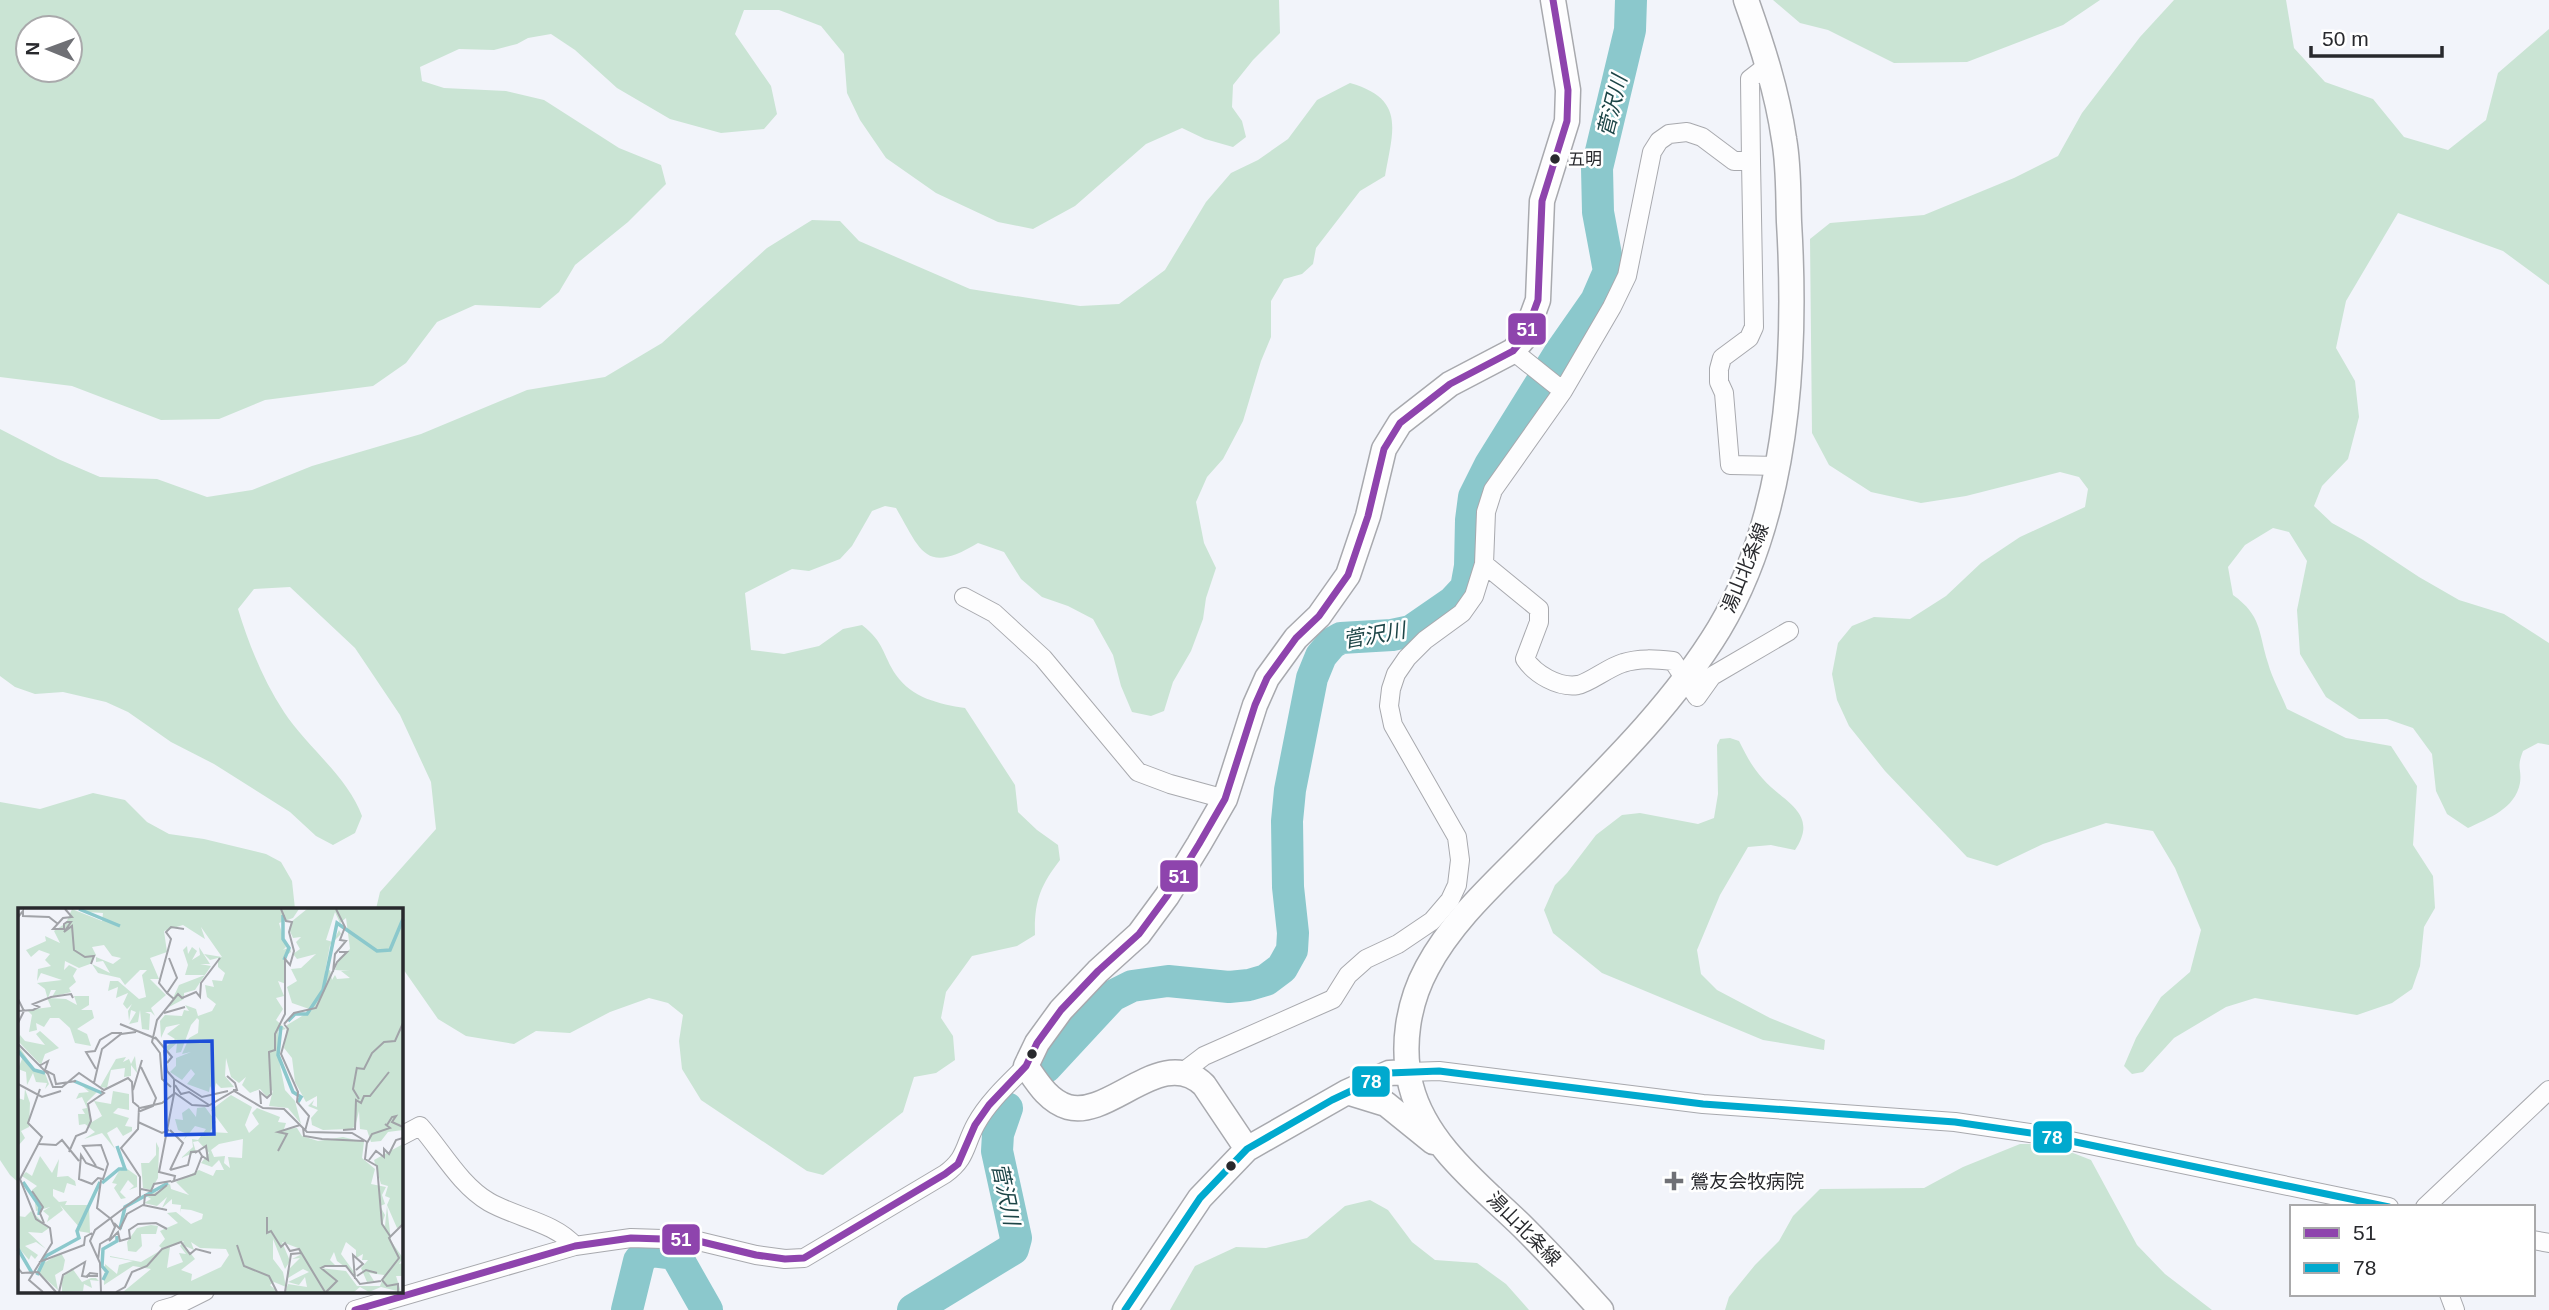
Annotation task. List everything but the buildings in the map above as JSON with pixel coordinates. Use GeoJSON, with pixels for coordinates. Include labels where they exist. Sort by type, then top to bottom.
{"type":"FeatureCollection","features":[{"type":"Feature","properties":{"kind":"main road"},"geometry":{"type":"LineString","coordinates":[[1247,1149],[1204,1086],[1195,1077],[1183,1072],[1161,1074],[1091,1105],[1070,1108],[1045,1092],[1026,1066],[1037,1043],[1061,1010],[1098,971],[1139,934],[1167,896],[1225,799],[1255,705],[1267,678],[1296,638],[1319,616],[1348,575],[1368,516],[1384,449],[1400,423],[1450,384],[1513,351],[1524,338],[1538,300],[1542,201],[1567,121],[1567,90],[1553,0]]}},
{"type":"Feature","properties":{"kind":"main road","name":"湯山北条線"},"geometry":{"type":"LineString","coordinates":[[1445,1151],[1423,1115],[1412,1091],[1408,1072],[1406,1043],[1410,1017],[1415,995],[1426,969],[1464,914],[1628,746],[1684,678],[1718,630],[1737,595],[1764,522],[1779,466],[1790,371],[1792,260],[1785,141],[1768,65],[1746,0]]}},
{"type":"Feature","properties":{"kind":"main road"},"geometry":{"type":"LineString","coordinates":[[1125,1310],[1200,1198],[1247,1149],[1347,1092],[1389,1073],[1408,1072]]}},
{"type":"Feature","properties":{"kind":"main road","name":"湯山北条線"},"geometry":{"type":"LineString","coordinates":[[1347,1092],[1387,1104],[1445,1151],[1560,1265],[1601,1310]]}},
{"type":"Feature","properties":{"kind":"street"},"geometry":{"type":"LineString","coordinates":[[1768,65],[1750,79],[1754,327],[1749,338],[1722,358],[1719,382],[1724,393],[1730,465],[1779,466]]}},
{"type":"Feature","properties":{"kind":"street"},"geometry":{"type":"LineString","coordinates":[[1183,1072],[1204,1056],[1333,999],[1348,975],[1366,960],[1398,944],[1432,921],[1450,900],[1457,885],[1460,860],[1457,837],[1392,725],[1389,706],[1396,674],[1425,640],[1462,613],[1474,596],[1484,564],[1486,512],[1493,490],[1612,307],[1628,276],[1652,152],[1659,141],[1669,134],[1687,132],[1702,137],[1734,161],[1751,161]]}},
{"type":"Feature","properties":{"kind":"street"},"geometry":{"type":"LineString","coordinates":[[1513,351],[1559,388]]}},
{"type":"Feature","properties":{"kind":"street"},"geometry":{"type":"LineString","coordinates":[[1484,564],[1539,609],[1539,622],[1525,659],[1531,668],[1544,677],[1578,685],[1607,668],[1625,662],[1647,659],[1673,661],[1697,697],[1712,676],[1789,631]]}},
{"type":"Feature","properties":{"kind":"street"},"geometry":{"type":"LineString","coordinates":[[964,597],[994,614],[1043,658],[1138,772],[1170,785],[1225,799]]}},
{"type":"Feature","properties":{"kind":"street"},"geometry":{"type":"LineString","coordinates":[[369,1309],[575,1246],[631,1238],[694,1240],[766,1256],[804,1258],[958,1164],[975,1125],[989,1105],[1026,1066]]}},
{"type":"Feature","properties":{"kind":"street"},"geometry":{"type":"LineString","coordinates":[[1408,1072],[1438,1071],[1703,1104],[1955,1122],[2037,1134],[2379,1205]]}},
{"type":"Feature","properties":{"kind":"street"},"geometry":{"type":"LineString","coordinates":[[2428,1205],[2549,1090]]}},
{"type":"Feature","properties":{"kind":"street"},"geometry":{"type":"LineString","coordinates":[[402,1135],[420,1126],[471,1189],[505,1211],[565,1235],[575,1246]]}},
{"type":"Feature","properties":{"kind":"street"},"geometry":{"type":"LineString","coordinates":[[161,1310],[203,1292]]}},
{"type":"Feature","properties":{"kind":"green space"},"geometry":{"type":"Polygon","coordinates":[[[0,0],[1279,0],[1280,33],[1233,85],[1232,107],[1242,121],[1246,137],[1233,147],[1205,139],[1182,128],[1146,144],[1075,206],[1033,229],[998,222],[936,193],[886,158],[860,120],[847,93],[844,54],[821,26],[779,10],[744,10],[735,34],[771,86],[777,114],[764,129],[721,133],[670,119],[617,88],[575,50],[551,34],[528,38],[494,50],[459,49],[420,67],[422,81],[444,88],[506,91],[544,100],[619,148],[661,165],[666,184],[628,222],[575,265],[559,292],[540,308],[475,305],[437,322],[406,363],[373,386],[265,400],[219,419],[161,420],[72,386],[0,377],[0,0]]]}},
{"type":"Feature","properties":{"kind":"green space"},"geometry":{"type":"Polygon","coordinates":[[[1773,0],[2100,0],[2063,25],[1967,62],[1894,63],[1828,30],[1800,23],[1773,0]]]}},
{"type":"Feature","properties":{"kind":"green space"},"geometry":{"type":"Polygon","coordinates":[[[2174,0],[2286,0],[2294,48],[2325,82],[2373,99],[2404,137],[2448,150],[2486,120],[2498,73],[2549,29],[2549,285],[2503,251],[2398,213],[2346,301],[2336,348],[2355,381],[2359,417],[2348,459],[2322,486],[2314,506],[2332,523],[2419,577],[2459,600],[2504,614],[2549,643],[2549,745],[2538,743],[2523,751],[2520,783],[2513,800],[2500,812],[2468,828],[2447,814],[2436,791],[2432,754],[2413,728],[2387,719],[2359,719],[2326,697],[2300,654],[2297,610],[2307,561],[2289,532],[2273,528],[2245,545],[2228,567],[2233,595],[2254,617],[2270,669],[2287,709],[2346,738],[2391,746],[2417,786],[2413,845],[2433,876],[2435,908],[2424,927],[2420,966],[2412,989],[2392,1003],[2357,1015],[2255,998],[2226,1007],[2174,1038],[2143,1072],[2132,1074],[2124,1066],[2136,1038],[2161,997],[2190,972],[2201,930],[2175,868],[2153,831],[2106,823],[2043,844],[1997,866],[1967,857],[1885,771],[1849,726],[1837,700],[1832,674],[1838,643],[1852,626],[1874,617],[1910,619],[1946,596],[1981,563],[2020,537],[2085,507],[2088,489],[2079,477],[2060,472],[1966,496],[1921,503],[1871,492],[1829,465],[1812,433],[1810,239],[1830,223],[1924,215],[2014,178],[2058,156],[2082,113],[2140,37],[2174,0]]]}},
{"type":"Feature","properties":{"kind":"green space"},"geometry":{"type":"Polygon","coordinates":[[[1350,83],[1380,98],[1388,107],[1392,118],[1391,144],[1385,176],[1360,191],[1316,248],[1313,264],[1302,274],[1284,279],[1271,301],[1271,337],[1243,421],[1223,459],[1207,477],[1196,502],[1204,543],[1216,568],[1206,598],[1203,619],[1191,651],[1173,682],[1164,711],[1151,716],[1132,712],[1121,686],[1113,655],[1093,619],[1042,597],[1021,579],[1004,552],[978,543],[946,557],[926,554],[896,508],[885,506],[872,511],[852,546],[840,559],[809,571],[792,569],[745,593],[751,650],[784,654],[819,646],[843,629],[862,625],[875,637],[902,683],[936,702],[965,708],[1015,785],[1018,812],[1058,845],[1060,860],[1040,895],[1035,935],[1017,946],[972,956],[946,992],[941,1018],[953,1036],[955,1060],[936,1073],[914,1077],[903,1112],[823,1175],[807,1171],[701,1100],[682,1069],[679,1041],[683,1015],[668,1003],[649,998],[610,1012],[570,1033],[536,1031],[514,1044],[466,1036],[438,1019],[402,967],[402,908],[376,908],[380,892],[436,829],[431,782],[400,715],[355,648],[290,587],[254,589],[238,609],[257,662],[276,700],[293,725],[347,788],[362,816],[355,833],[333,845],[316,836],[290,812],[214,764],[171,742],[128,712],[106,702],[63,692],[35,694],[15,687],[0,676],[0,429],[100,477],[157,479],[207,497],[252,490],[312,466],[421,434],[527,390],[605,377],[662,343],[767,248],[812,220],[840,221],[859,241],[970,289],[1080,306],[1119,304],[1165,270],[1206,202],[1231,173],[1258,160],[1288,139],[1317,100],[1350,83]]]}},
{"type":"Feature","properties":{"kind":"green space"},"geometry":{"type":"Polygon","coordinates":[[[1720,739],[1739,741],[1759,774],[1796,809],[1801,817],[1802,837],[1795,850],[1771,845],[1748,847],[1720,895],[1697,950],[1701,974],[1717,990],[1770,1018],[1825,1040],[1824,1050],[1763,1040],[1602,973],[1553,933],[1544,910],[1555,885],[1596,835],[1622,815],[1640,813],[1698,824],[1714,818],[1718,794],[1717,745],[1720,739]]]}},
{"type":"Feature","properties":{"kind":"green space"},"geometry":{"type":"Polygon","coordinates":[[[93,793],[125,800],[147,822],[169,834],[204,839],[266,854],[281,862],[292,881],[295,908],[18,908],[18,1182],[0,1160],[0,802],[40,809],[93,793]]]}},
{"type":"Feature","properties":{"kind":"green space"},"geometry":{"type":"Polygon","coordinates":[[[2020,1144],[2050,1144],[2091,1160],[2137,1245],[2165,1274],[2212,1310],[1725,1310],[1729,1297],[1779,1241],[1793,1216],[1820,1189],[1924,1188],[1963,1167],[2020,1144]]]}},
{"type":"Feature","properties":{"kind":"green space"},"geometry":{"type":"Polygon","coordinates":[[[1370,1200],[1388,1210],[1412,1242],[1435,1260],[1477,1263],[1506,1284],[1529,1310],[1170,1310],[1195,1266],[1236,1247],[1266,1248],[1307,1238],[1345,1206],[1370,1200]]]}},
{"type":"Feature","properties":{"kind":"waterway","name":"菅沢川"},"geometry":{"type":"LineString","coordinates":[[1046,1067],[1112,996],[1132,986],[1168,981],[1229,987],[1249,985],[1266,980],[1282,968],[1292,950],[1287,821],[1290,790],[1312,678],[1321,656],[1332,643],[1341,638],[1411,631],[1453,602],[1466,588],[1474,497],[1490,465],[1559,354],[1596,301],[1609,271],[1598,212],[1597,168],[1630,30],[1631,0]]}},
{"type":"Feature","properties":{"kind":"waterway","name":"菅沢川"},"geometry":{"type":"LineString","coordinates":[[913,1310],[1013,1249],[1016,1238],[997,1151],[998,1134],[1007,1108]]}},
{"type":"Feature","properties":{"kind":"waterway","name":"菅沢川"},"geometry":{"type":"LineString","coordinates":[[627,1310],[639,1261],[652,1251],[677,1257],[707,1310]]}},
{"type":"Feature","properties":{"kind":"transit line","name":"51"},"geometry":{"type":"LineString","coordinates":[[355,1310],[575,1246],[631,1238],[694,1240],[756,1255],[785,1259],[804,1258],[958,1164],[975,1125],[989,1105],[1026,1066],[1037,1043],[1061,1010],[1098,971],[1139,934],[1167,896],[1199,844],[1225,799],[1255,705],[1267,678],[1296,638],[1319,616],[1348,575],[1368,516],[1384,449],[1400,423],[1450,384],[1513,351],[1524,338],[1538,300],[1542,201],[1567,121],[1568,90],[1553,0]]}},
{"type":"Feature","properties":{"kind":"transit line","name":"78"},"geometry":{"type":"LineString","coordinates":[[1125,1310],[1200,1198],[1247,1149],[1332,1100],[1389,1073],[1439,1071],[1703,1104],[1955,1122],[2037,1134],[2379,1205]]}},
{"type":"Feature","properties":{"kind":"place","name":"五明"},"geometry":{"type":"Point","coordinates":[1555,159]}},
{"type":"Feature","properties":{"kind":"place","name":"鶯友会牧病院"},"geometry":{"type":"Point","coordinates":[1674,1181]}}]}
